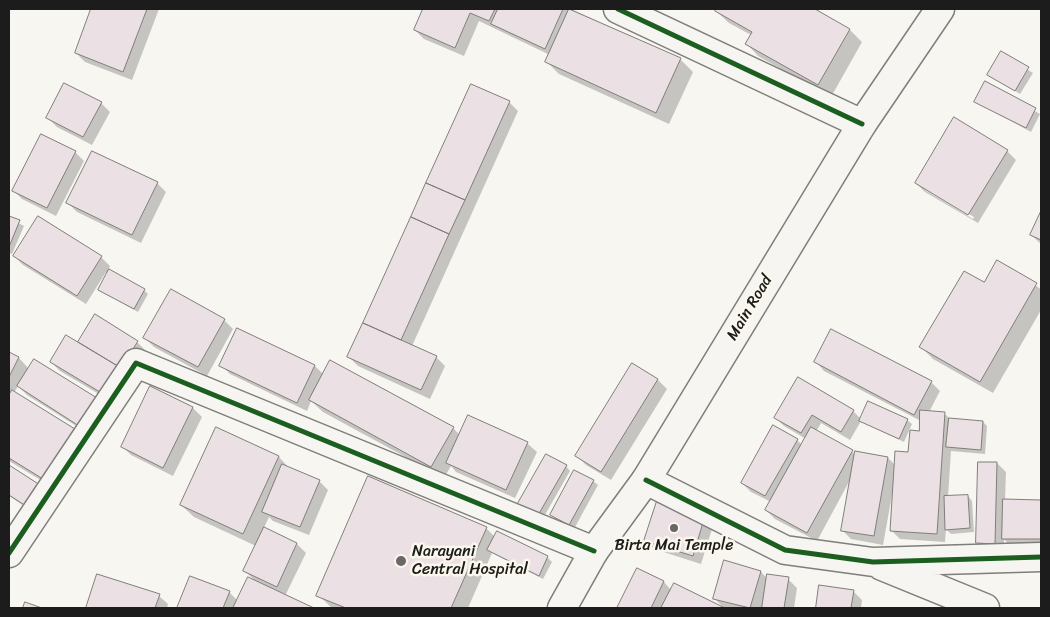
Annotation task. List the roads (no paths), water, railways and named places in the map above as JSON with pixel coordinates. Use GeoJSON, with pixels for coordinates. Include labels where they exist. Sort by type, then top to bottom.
{"type":"FeatureCollection","features":[{"type":"Feature","properties":{"kind":"street"},"geometry":{"type":"LineString","coordinates":[[618,9],[862,124]]}},
{"type":"Feature","properties":{"kind":"street","name":"Main Road"},"geometry":{"type":"LineString","coordinates":[[562,608],[594,551],[646,480],[862,124],[940,9]]}},
{"type":"Feature","properties":{"kind":"street"},"geometry":{"type":"LineString","coordinates":[[9,553],[136,363],[594,551]]}},
{"type":"Feature","properties":{"kind":"street"},"geometry":{"type":"LineString","coordinates":[[646,480],[785,550],[872,562],[1041,557]]}},
{"type":"Feature","properties":{"kind":"street"},"geometry":{"type":"LineString","coordinates":[[872,562],[985,608]]}},
{"type":"Feature","properties":{"kind":"place","name":"Birta Mai Temple"},"geometry":{"type":"Point","coordinates":[674,528]}},
{"type":"Feature","properties":{"kind":"place","name":"Narayani Central Hospital"},"geometry":{"type":"Point","coordinates":[401,561]}}]}
